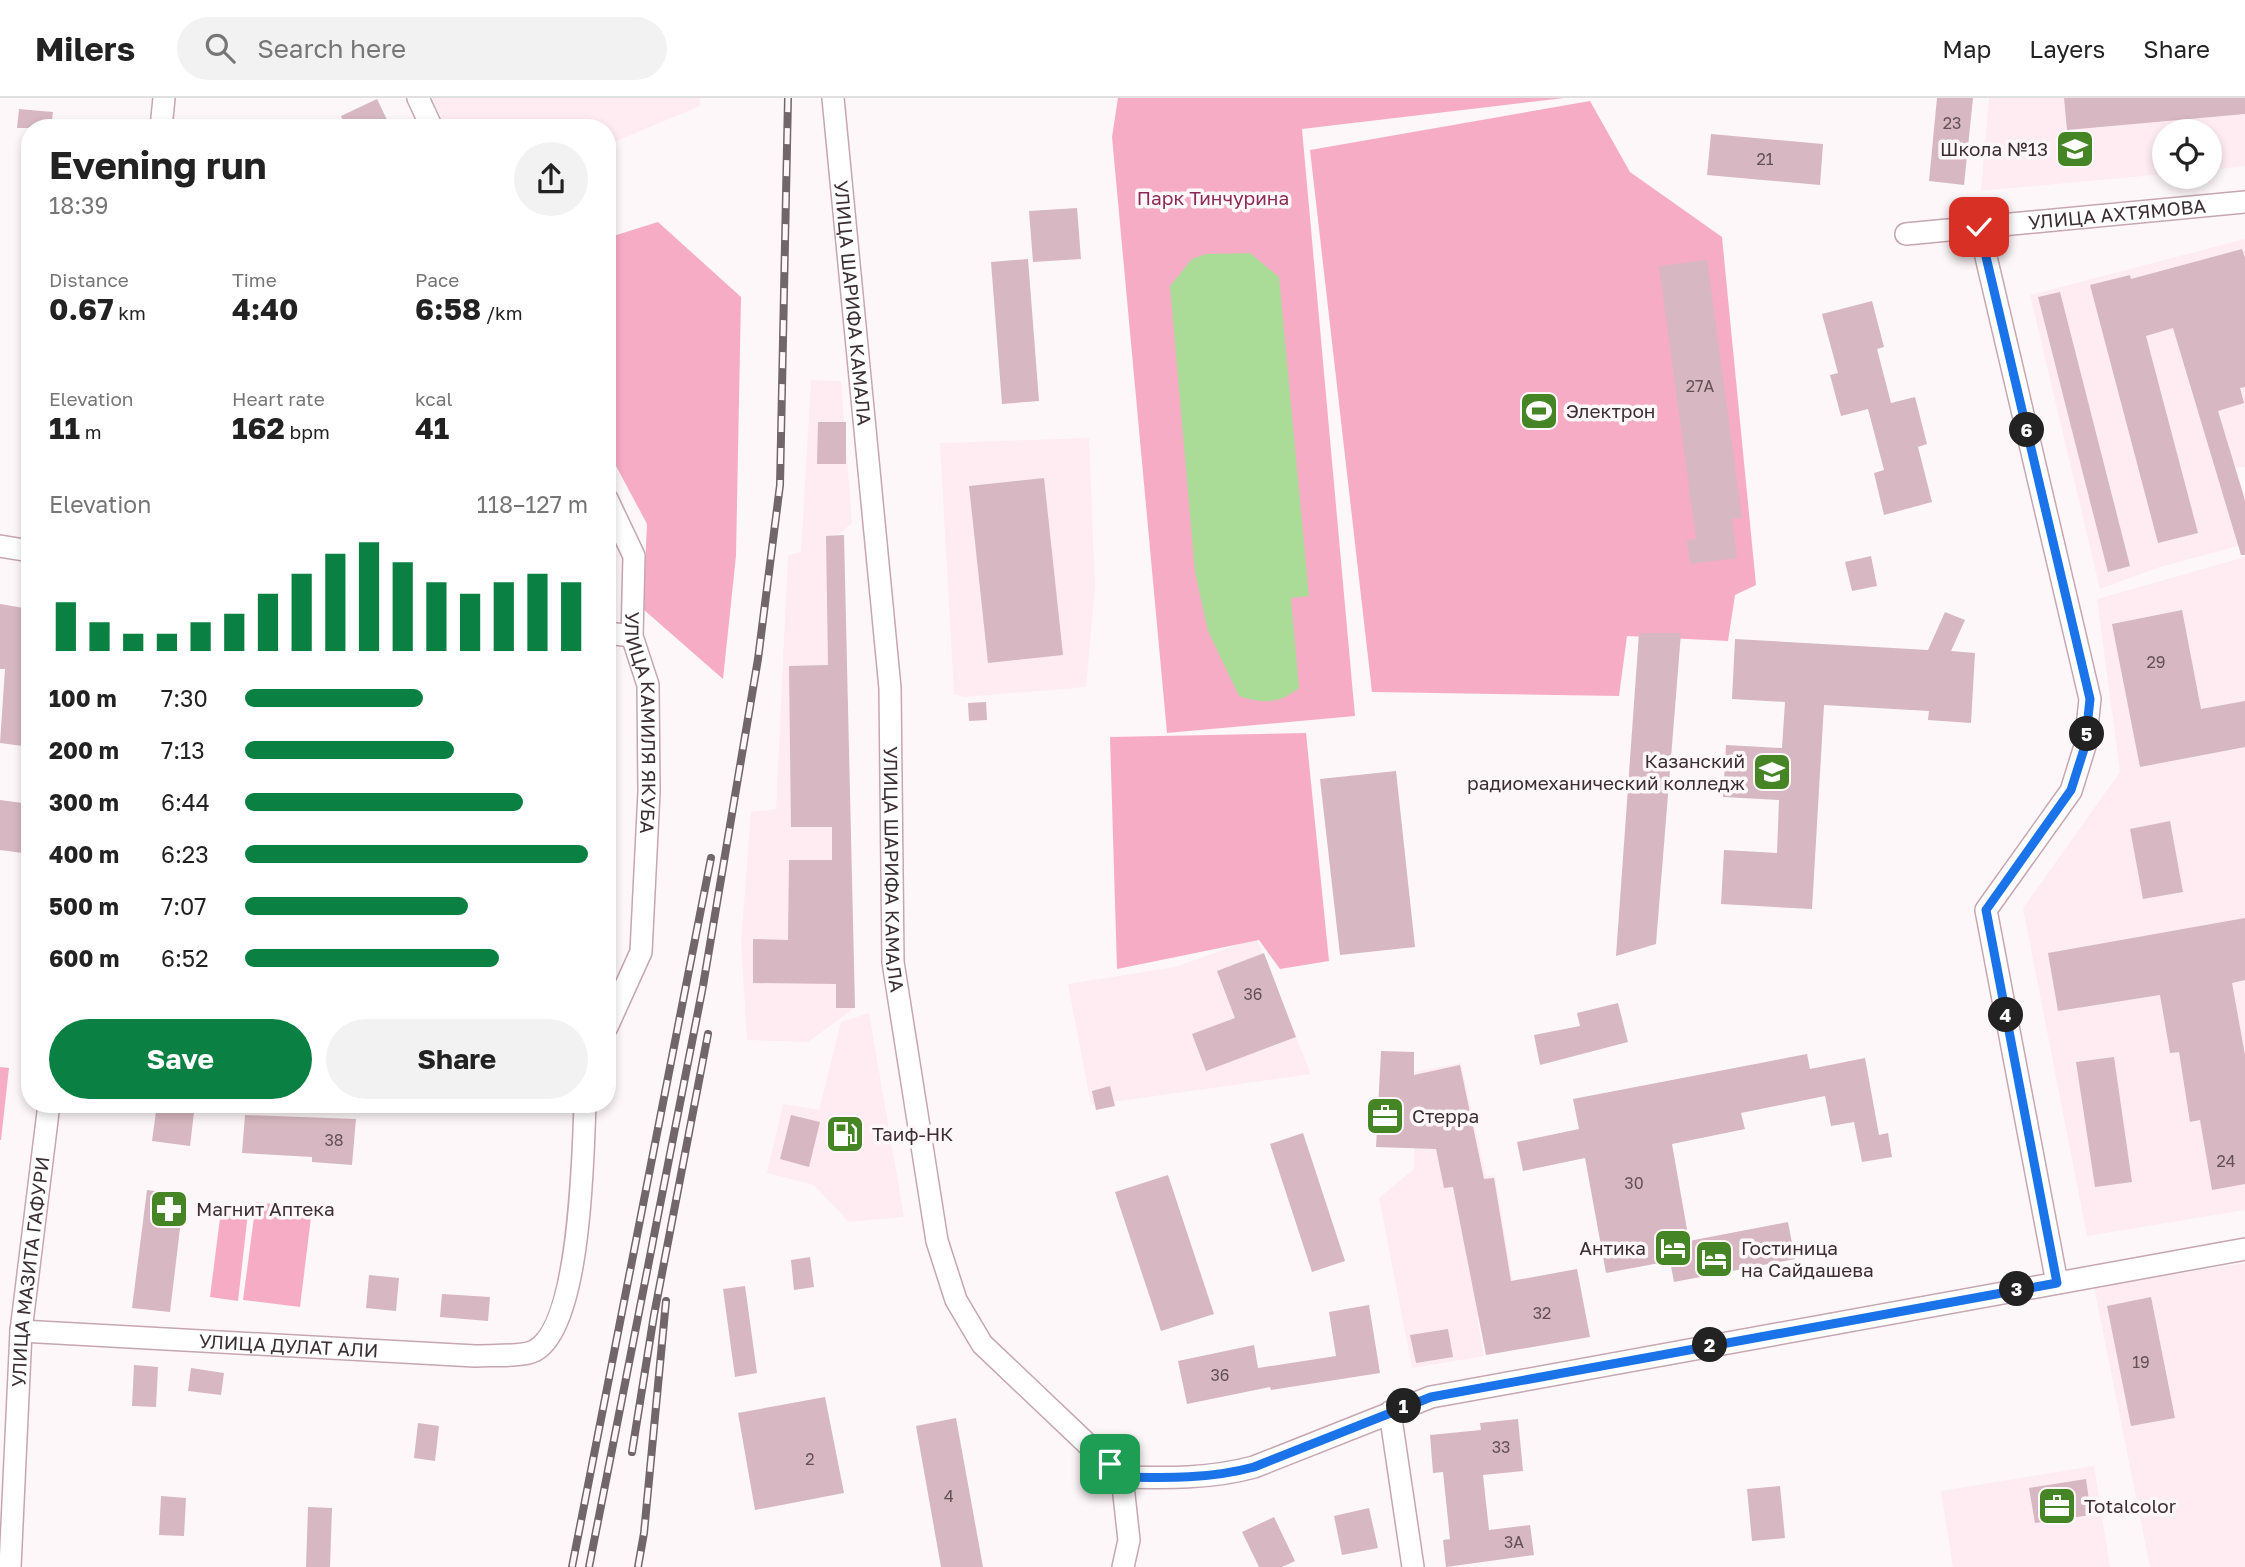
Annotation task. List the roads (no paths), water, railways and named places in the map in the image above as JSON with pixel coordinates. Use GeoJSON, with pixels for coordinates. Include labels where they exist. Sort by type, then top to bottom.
{"type":"FeatureCollection","features":[{"type":"Feature","properties":{"kind":"street"},"geometry":{"type":"LineString","coordinates":[[162,119],[164,98]]}},
{"type":"Feature","properties":{"kind":"street"},"geometry":{"type":"LineString","coordinates":[[418,98],[428,119]]}},
{"type":"Feature","properties":{"kind":"street","name":"УЛИЦА ШАРИФА КАМАЛА"},"geometry":{"type":"LineString","coordinates":[[834,98],[890,688],[894,962],[937,1241],[956,1300],[982,1344],[1122,1477]]}},
{"type":"Feature","properties":{"kind":"street","name":"УЛИЦА АХТЯМОВА"},"geometry":{"type":"LineString","coordinates":[[1906,234],[2245,202]]}},
{"type":"Feature","properties":{"kind":"street"},"geometry":{"type":"LineString","coordinates":[[1979,227],[2090,699],[2085,746],[2071,790],[1986,910],[2057,1283]]}},
{"type":"Feature","properties":{"kind":"street","name":"УЛИЦА КАМИЛЯ ЯКУБА"},"geometry":{"type":"LineString","coordinates":[[616,518],[634,556],[632,636],[648,685],[648,806],[641,952],[616,1007]]}},
{"type":"Feature","properties":{"kind":"street"},"geometry":{"type":"LineString","coordinates":[[0,546],[21,550]]}},
{"type":"Feature","properties":{"kind":"street"},"geometry":{"type":"LineString","coordinates":[[616,634],[632,636]]}},
{"type":"Feature","properties":{"kind":"street","name":"УЛИЦА МАЗИТА ГАФУРИ"},"geometry":{"type":"LineString","coordinates":[[10,1567],[21,1331],[48,1113]]}},
{"type":"Feature","properties":{"kind":"street","name":"УЛИЦА ДУЛАТ АЛИ"},"geometry":{"type":"LineString","coordinates":[[21,1331],[475,1356],[534,1352],[549,1337],[564,1310],[580,1202],[585,1113]]}},
{"type":"Feature","properties":{"kind":"street"},"geometry":{"type":"LineString","coordinates":[[1123,1567],[1129,1540],[1122,1477],[1203,1478],[1228,1474],[1254,1467],[1431,1397],[2245,1249]]}},
{"type":"Feature","properties":{"kind":"street"},"geometry":{"type":"LineString","coordinates":[[1390,1412],[1412,1567]]}},
{"type":"Feature","properties":{"kind":"railway"},"geometry":{"type":"LineString","coordinates":[[589,1567],[703,986],[758,659],[780,485],[788,98]]}},
{"type":"Feature","properties":{"kind":"railway"},"geometry":{"type":"LineString","coordinates":[[572,1567],[711,858]]}},
{"type":"Feature","properties":{"kind":"railway"},"geometry":{"type":"LineString","coordinates":[[632,1452],[654,1315],[708,1034]]}},
{"type":"Feature","properties":{"kind":"railway"},"geometry":{"type":"LineString","coordinates":[[638,1567],[644,1533],[666,1301]]}},
{"type":"Feature","properties":{"kind":"place","name":"Школа №13"},"geometry":{"type":"Point","coordinates":[2075,149]}},
{"type":"Feature","properties":{"kind":"place","name":"Электрон"},"geometry":{"type":"Point","coordinates":[1539,411]}},
{"type":"Feature","properties":{"kind":"place","name":"Казанский радиомеханический колледж"},"geometry":{"type":"Point","coordinates":[1772,772]}},
{"type":"Feature","properties":{"kind":"place","name":"Стерра"},"geometry":{"type":"Point","coordinates":[1385,1116]}},
{"type":"Feature","properties":{"kind":"place","name":"Таиф-НК"},"geometry":{"type":"Point","coordinates":[845,1134]}},
{"type":"Feature","properties":{"kind":"place","name":"Магнит Аптека"},"geometry":{"type":"Point","coordinates":[169,1209]}},
{"type":"Feature","properties":{"kind":"place","name":"Антика"},"geometry":{"type":"Point","coordinates":[1673,1248]}},
{"type":"Feature","properties":{"kind":"place","name":"Гостиница на Сайдашева"},"geometry":{"type":"Point","coordinates":[1714,1259]}},
{"type":"Feature","properties":{"kind":"place","name":"Totalcolor"},"geometry":{"type":"Point","coordinates":[2057,1506]}},
{"type":"Feature","properties":{"kind":"park label","name":"Парк Тинчурина"},"geometry":{"type":"Point","coordinates":[1213,198]}}]}
